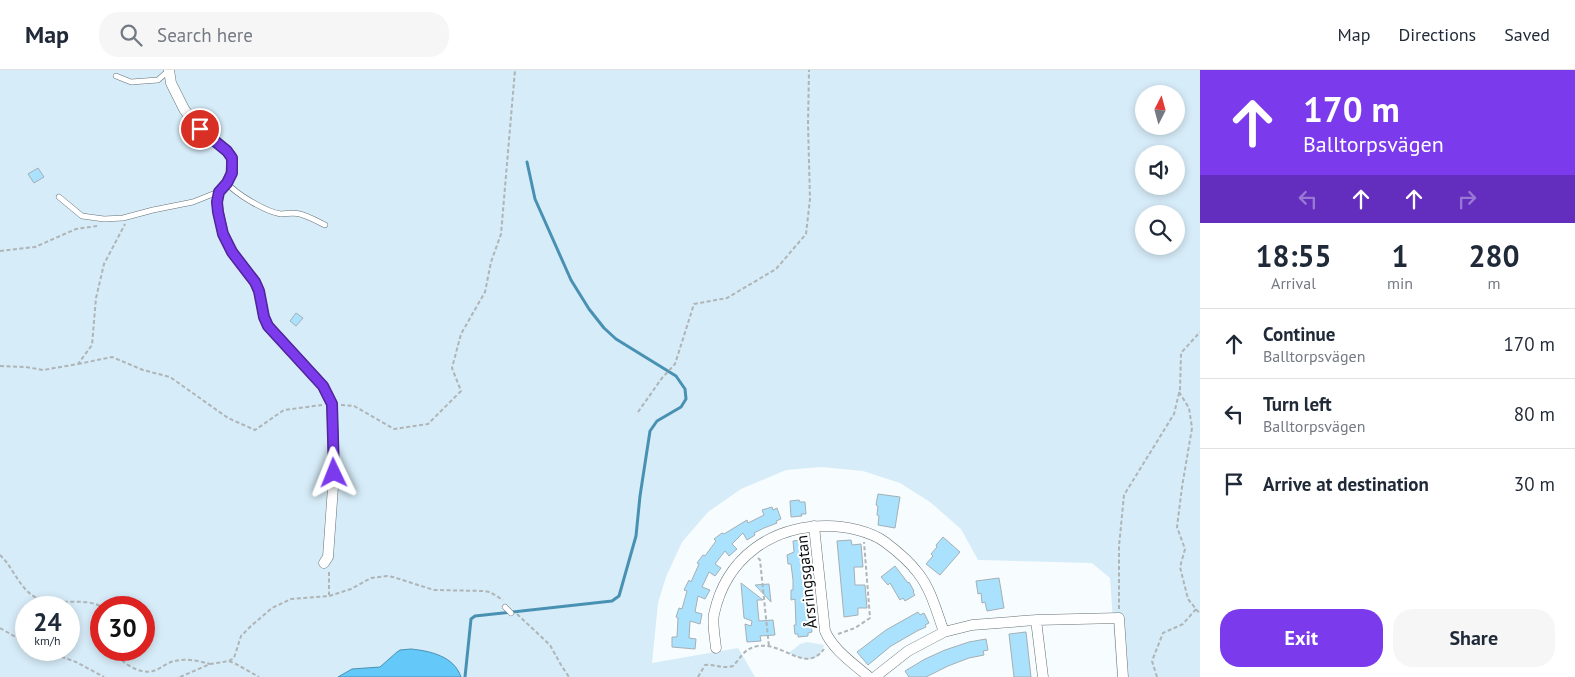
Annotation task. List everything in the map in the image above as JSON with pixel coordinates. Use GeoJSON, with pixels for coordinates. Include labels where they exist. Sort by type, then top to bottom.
{"type":"FeatureCollection","features":[{"type":"Feature","properties":{"kind":"street"},"geometry":{"type":"LineString","coordinates":[[169,71],[171,83],[184,109],[194,123],[227,151],[232,158],[232,173],[227,183],[219,192],[217,202],[223,234],[240,264],[255,282],[268,326],[323,386],[332,404],[334,473],[328,557],[324,563]]}},
{"type":"Feature","properties":{"kind":"street","name":"Årsringsgatan"},"geometry":{"type":"LineString","coordinates":[[814,526],[825,630],[828,638],[869,677]]}},
{"type":"Feature","properties":{"kind":"street","name":"Årsringsgatan"},"geometry":{"type":"LineString","coordinates":[[716,648],[714,615],[726,581],[747,554],[766,539],[790,530],[814,526],[836,526],[864,532],[883,540],[919,574],[929,593],[944,632]]}},
{"type":"Feature","properties":{"kind":"street"},"geometry":{"type":"LineString","coordinates":[[875,677],[908,651],[944,632],[972,625],[1036,620],[1119,618],[1124,677]]}},
{"type":"Feature","properties":{"kind":"street"},"geometry":{"type":"LineString","coordinates":[[1036,620],[1043,677]]}},
{"type":"Feature","properties":{"kind":"lane"},"geometry":{"type":"LineString","coordinates":[[116,76],[131,82],[158,80],[169,71]]}},
{"type":"Feature","properties":{"kind":"lane"},"geometry":{"type":"LineString","coordinates":[[227,183],[233,190],[273,212],[302,214],[325,225]]}},
{"type":"Feature","properties":{"kind":"lane"},"geometry":{"type":"LineString","coordinates":[[59,197],[82,216],[104,219],[123,218],[193,202],[219,192]]}},
{"type":"Feature","properties":{"kind":"lane"},"geometry":{"type":"LineString","coordinates":[[506,605],[513,612]]}},
{"type":"Feature","properties":{"kind":"path"},"geometry":{"type":"LineString","coordinates":[[0,366],[43,370],[112,356],[143,370],[170,377],[228,418],[255,430],[284,410],[332,404],[354,406],[394,429],[428,424],[461,391],[452,368],[461,334],[485,292],[491,262],[502,234],[516,70]]}},
{"type":"Feature","properties":{"kind":"path"},"geometry":{"type":"LineString","coordinates":[[638,412],[664,376],[674,366],[694,304],[727,298],[776,269],[806,234],[810,199],[809,70]]}},
{"type":"Feature","properties":{"kind":"path"},"geometry":{"type":"LineString","coordinates":[[78,364],[92,345],[96,298],[104,264],[127,221]]}},
{"type":"Feature","properties":{"kind":"path"},"geometry":{"type":"LineString","coordinates":[[1119,618],[1119,546],[1124,495],[1174,414],[1179,392],[1181,352],[1200,332]]}},
{"type":"Feature","properties":{"kind":"path"},"geometry":{"type":"LineString","coordinates":[[1179,392],[1189,408],[1192,428],[1182,487],[1178,527],[1185,549],[1180,567],[1188,599],[1200,614]]}},
{"type":"Feature","properties":{"kind":"path"},"geometry":{"type":"LineString","coordinates":[[698,677],[705,665],[733,666],[748,650],[754,648],[773,647],[797,660],[812,661],[824,650],[828,638],[854,628],[870,618],[864,532]]}},
{"type":"Feature","properties":{"kind":"path"},"geometry":{"type":"LineString","coordinates":[[752,550],[760,560],[769,647]]}},
{"type":"Feature","properties":{"kind":"path"},"geometry":{"type":"LineString","coordinates":[[0,555],[23,586],[35,596],[50,601],[90,603]]}},
{"type":"Feature","properties":{"kind":"path"},"geometry":{"type":"LineString","coordinates":[[324,563],[329,573],[329,596]]}},
{"type":"Feature","properties":{"kind":"path"},"geometry":{"type":"LineString","coordinates":[[180,677],[210,664],[229,661],[234,658],[241,636],[272,608],[291,599],[329,596],[352,589],[371,578],[393,577],[434,590],[490,592],[506,605]]}},
{"type":"Feature","properties":{"kind":"path"},"geometry":{"type":"LineString","coordinates":[[1157,677],[1152,661],[1163,633],[1183,624],[1196,609]]}},
{"type":"Feature","properties":{"kind":"path"},"geometry":{"type":"LineString","coordinates":[[513,612],[550,645],[561,666],[570,677]]}},
{"type":"Feature","properties":{"kind":"path"},"geometry":{"type":"LineString","coordinates":[[0,628],[15,636]]}},
{"type":"Feature","properties":{"kind":"path"},"geometry":{"type":"LineString","coordinates":[[123,661],[126,664],[147,672],[154,671],[175,660],[190,660],[210,664]]}},
{"type":"Feature","properties":{"kind":"path"},"geometry":{"type":"LineString","coordinates":[[73,661],[104,677]]}},
{"type":"Feature","properties":{"kind":"path"},"geometry":{"type":"LineString","coordinates":[[229,661],[259,677]]}},
{"type":"Feature","properties":{"kind":"shaded area"},"geometry":{"type":"Polygon","coordinates":[[[0,70],[1200,70],[1200,677],[1117,677],[1110,578],[1092,563],[978,560],[961,529],[930,502],[900,483],[863,471],[821,467],[786,470],[741,489],[708,512],[682,542],[666,577],[658,603],[652,663],[738,648],[755,677],[0,677],[0,70]]]}},
{"type":"Feature","properties":{"kind":"shaded area"},"geometry":{"type":"Polygon","coordinates":[[[807,642],[824,645],[821,652],[814,659],[800,658],[789,653],[800,644],[807,642]]]}},
{"type":"Feature","properties":{"kind":"water"},"geometry":{"type":"Polygon","coordinates":[[[400,650],[426,651],[447,659],[458,670],[461,677],[338,677],[352,669],[380,667],[400,650]]]}},
{"type":"Feature","properties":{"kind":"building"},"geometry":{"type":"Polygon","coordinates":[[[38,168],[44,177],[34,183],[28,174],[38,168]]]}},
{"type":"Feature","properties":{"kind":"building"},"geometry":{"type":"Polygon","coordinates":[[[296,313],[303,318],[296,326],[290,321],[296,313]]]}},
{"type":"Feature","properties":{"kind":"building"},"geometry":{"type":"Polygon","coordinates":[[[878,494],[900,497],[895,528],[878,525],[878,506],[876,505],[878,494]]]}},
{"type":"Feature","properties":{"kind":"building"},"geometry":{"type":"Polygon","coordinates":[[[799,500],[800,502],[805,502],[806,514],[791,517],[790,501],[799,500]]]}},
{"type":"Feature","properties":{"kind":"building"},"geometry":{"type":"Polygon","coordinates":[[[772,507],[773,510],[777,508],[781,519],[776,521],[777,523],[754,533],[755,535],[747,540],[743,533],[732,544],[737,549],[729,556],[725,551],[715,564],[721,568],[715,576],[709,572],[702,587],[710,590],[705,599],[698,596],[695,612],[702,614],[700,624],[690,621],[689,638],[696,639],[695,649],[672,647],[672,637],[677,637],[678,618],[676,617],[679,608],[682,609],[687,591],[684,590],[689,580],[691,582],[699,564],[697,563],[716,541],[714,539],[747,520],[748,523],[764,515],[762,510],[772,507]]]}},
{"type":"Feature","properties":{"kind":"building"},"geometry":{"type":"Polygon","coordinates":[[[943,537],[960,552],[940,575],[926,564],[933,556],[931,554],[937,547],[936,545],[943,537]]]}},
{"type":"Feature","properties":{"kind":"building"},"geometry":{"type":"Polygon","coordinates":[[[801,540],[801,544],[805,544],[806,554],[804,554],[805,563],[803,563],[805,579],[808,579],[809,588],[807,589],[808,614],[812,613],[813,623],[811,624],[812,632],[808,633],[808,636],[798,637],[798,634],[795,634],[794,625],[796,625],[795,599],[791,600],[793,580],[791,564],[788,564],[787,555],[794,552],[793,541],[801,540]]]}},
{"type":"Feature","properties":{"kind":"building"},"geometry":{"type":"Polygon","coordinates":[[[851,540],[852,545],[861,544],[863,567],[854,567],[855,585],[865,585],[867,608],[858,608],[858,615],[844,617],[837,541],[851,540]]]}},
{"type":"Feature","properties":{"kind":"building"},"geometry":{"type":"Polygon","coordinates":[[[895,566],[914,591],[915,595],[905,601],[903,598],[900,600],[890,583],[888,585],[881,577],[895,566]]]}},
{"type":"Feature","properties":{"kind":"building"},"geometry":{"type":"Polygon","coordinates":[[[999,578],[1004,608],[987,611],[985,602],[982,603],[981,593],[978,594],[976,581],[999,578]]]}},
{"type":"Feature","properties":{"kind":"building"},"geometry":{"type":"Polygon","coordinates":[[[741,583],[763,600],[757,600],[759,621],[773,620],[775,635],[760,636],[761,641],[747,642],[745,624],[751,626],[752,621],[744,618],[741,583]]]}},
{"type":"Feature","properties":{"kind":"building"},"geometry":{"type":"Polygon","coordinates":[[[769,584],[771,602],[755,585],[769,584]]]}},
{"type":"Feature","properties":{"kind":"building"},"geometry":{"type":"Polygon","coordinates":[[[918,612],[920,615],[924,613],[929,623],[925,625],[926,627],[891,646],[868,665],[857,652],[886,630],[918,612]]]}},
{"type":"Feature","properties":{"kind":"building"},"geometry":{"type":"Polygon","coordinates":[[[1026,632],[1031,677],[1014,677],[1009,634],[1026,632]]]}},
{"type":"Feature","properties":{"kind":"building"},"geometry":{"type":"Polygon","coordinates":[[[986,639],[988,650],[983,651],[984,655],[969,658],[926,677],[909,677],[905,671],[945,650],[969,642],[986,639]]]}},
{"type":"Feature","properties":{"kind":"waterway"},"geometry":{"type":"LineString","coordinates":[[465,677],[471,619],[475,616],[612,601],[619,596],[636,536],[650,431],[657,421],[681,407],[686,399],[685,389],[676,376],[616,339],[604,328],[589,309],[571,280],[535,199],[527,162]]}},
{"type":"Feature","properties":{"kind":"route"},"geometry":{"type":"LineString","coordinates":[[200,129],[227,151],[232,158],[232,173],[227,183],[219,192],[217,202],[223,234],[240,264],[255,282],[268,326],[323,386],[332,404],[334,473]]}}]}
